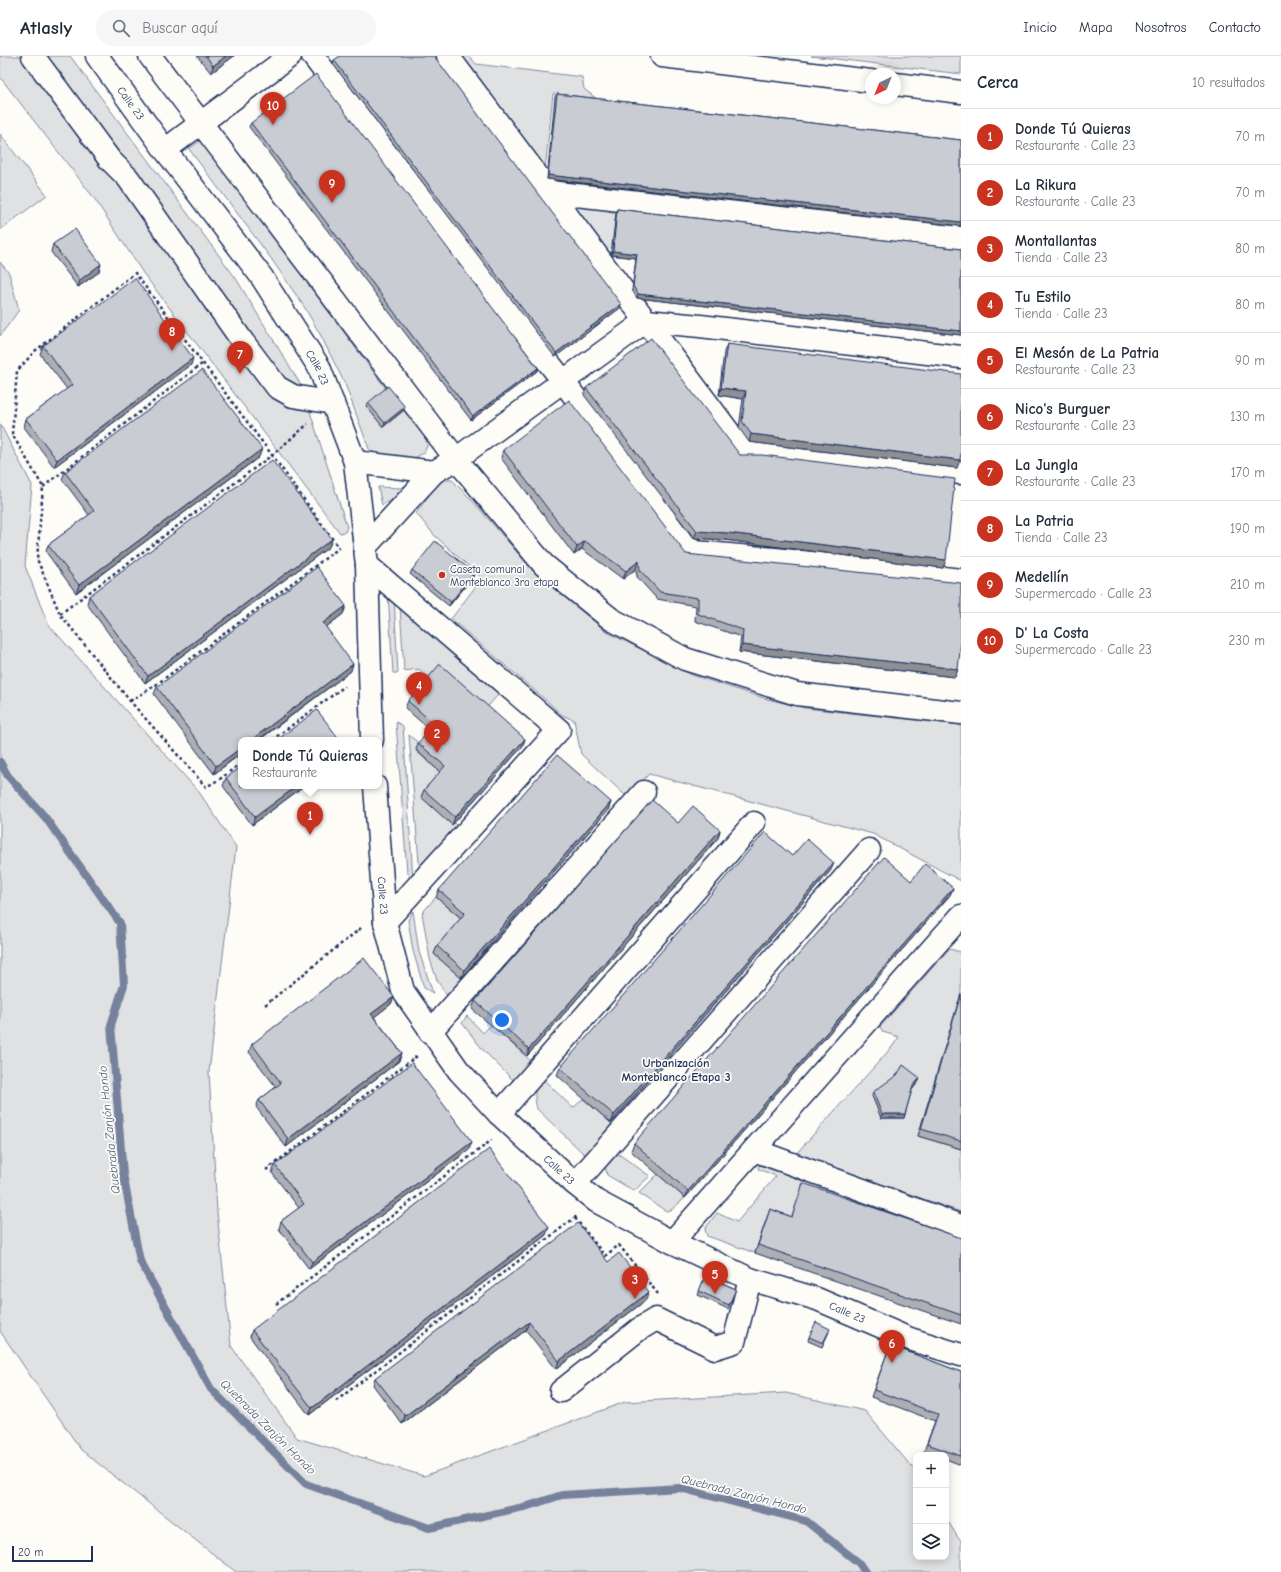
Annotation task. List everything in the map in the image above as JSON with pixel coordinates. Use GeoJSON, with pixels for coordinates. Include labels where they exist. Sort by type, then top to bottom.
{"type":"FeatureCollection","features":[{"type":"Feature","properties":{"kind":"street"},"geometry":{"type":"LineString","coordinates":[[33,56],[110,160],[128,178],[243,342],[277,387],[293,396],[333,403]]}},
{"type":"Feature","properties":{"kind":"street","name":"Calle 23"},"geometry":{"type":"LineString","coordinates":[[97,56],[165,150],[261,276],[319,367],[355,462],[366,556],[372,737]]}},
{"type":"Feature","properties":{"kind":"street"},"geometry":{"type":"LineString","coordinates":[[150,56],[456,459],[544,566],[611,618],[685,659],[798,694],[961,713]]}},
{"type":"Feature","properties":{"kind":"street"},"geometry":{"type":"LineString","coordinates":[[165,150],[290,56]]}},
{"type":"Feature","properties":{"kind":"street"},"geometry":{"type":"LineString","coordinates":[[313,56],[398,169],[563,381],[577,403],[684,545],[695,552],[774,559],[961,580]]}},
{"type":"Feature","properties":{"kind":"street"},"geometry":{"type":"LineString","coordinates":[[448,56],[731,435],[741,446],[748,450],[758,452],[820,457],[961,473]]}},
{"type":"Feature","properties":{"kind":"street"},"geometry":{"type":"LineString","coordinates":[[662,56],[865,81]]}},
{"type":"Feature","properties":{"kind":"street"},"geometry":{"type":"LineString","coordinates":[[901,85],[961,92]]}},
{"type":"Feature","properties":{"kind":"street"},"geometry":{"type":"LineString","coordinates":[[549,192],[961,238]]}},
{"type":"Feature","properties":{"kind":"street"},"geometry":{"type":"LineString","coordinates":[[385,922],[559,730],[366,556],[434,472],[456,459],[646,321],[961,357]]}},
{"type":"Feature","properties":{"kind":"street"},"geometry":{"type":"LineString","coordinates":[[355,462],[434,472]]}},
{"type":"Feature","properties":{"kind":"street","name":"Calle 23"},"geometry":{"type":"LineString","coordinates":[[375,789],[385,922],[403,991],[459,1071],[505,1119],[575,1184],[596,1201],[672,1242],[750,1279],[818,1299],[910,1339],[961,1355]]}},
{"type":"Feature","properties":{"kind":"street"},"geometry":{"type":"LineString","coordinates":[[434,1036],[644,792]]}},
{"type":"Feature","properties":{"kind":"street"},"geometry":{"type":"LineString","coordinates":[[505,1119],[754,823]]}},
{"type":"Feature","properties":{"kind":"street"},"geometry":{"type":"LineString","coordinates":[[575,1184],[869,850]]}},
{"type":"Feature","properties":{"kind":"street"},"geometry":{"type":"LineString","coordinates":[[672,1242],[754,1150],[952,939],[961,916]]}},
{"type":"Feature","properties":{"kind":"street"},"geometry":{"type":"LineString","coordinates":[[754,1150],[961,1226]]}},
{"type":"Feature","properties":{"kind":"street"},"geometry":{"type":"LineString","coordinates":[[561,1391],[638,1330],[656,1320],[715,1348],[734,1342],[750,1279]]}},
{"type":"Feature","properties":{"kind":"path"},"geometry":{"type":"LineString","coordinates":[[238,765],[220,779],[206,787],[130,701],[60,614],[37,559],[43,487],[12,434],[17,371],[35,351],[134,273],[272,455],[339,548],[366,556]]}},
{"type":"Feature","properties":{"kind":"path"},"geometry":{"type":"LineString","coordinates":[[43,487],[203,363]]}},
{"type":"Feature","properties":{"kind":"path"},"geometry":{"type":"LineString","coordinates":[[60,614],[272,455],[333,403]]}},
{"type":"Feature","properties":{"kind":"path"},"geometry":{"type":"LineString","coordinates":[[130,701],[153,687],[339,548]]}},
{"type":"Feature","properties":{"kind":"path"},"geometry":{"type":"LineString","coordinates":[[276,737],[370,668]]}},
{"type":"Feature","properties":{"kind":"path"},"geometry":{"type":"LineString","coordinates":[[265,1005],[359,929],[385,922]]}},
{"type":"Feature","properties":{"kind":"path"},"geometry":{"type":"LineString","coordinates":[[266,1170],[434,1036]]}},
{"type":"Feature","properties":{"kind":"path"},"geometry":{"type":"LineString","coordinates":[[276,1304],[505,1119]]}},
{"type":"Feature","properties":{"kind":"path"},"geometry":{"type":"LineString","coordinates":[[336,1402],[596,1201]]}},
{"type":"Feature","properties":{"kind":"path"},"geometry":{"type":"LineString","coordinates":[[575,1218],[605,1256],[619,1245],[660,1295]]}},
{"type":"Feature","properties":{"kind":"shaded area"},"geometry":{"type":"Polygon","coordinates":[[[0,56],[70,56],[235,277],[302,387],[347,527],[345,532],[340,533],[143,273],[94,198],[0,77],[0,56]]]}},
{"type":"Feature","properties":{"kind":"shaded area"},"geometry":{"type":"Polygon","coordinates":[[[454,56],[469,56],[476,64],[582,77],[584,89],[597,99],[553,94],[545,170],[454,56]]]}},
{"type":"Feature","properties":{"kind":"shaded area"},"geometry":{"type":"Polygon","coordinates":[[[811,56],[961,56],[961,74],[811,56]]]}},
{"type":"Feature","properties":{"kind":"shaded area"},"geometry":{"type":"Polygon","coordinates":[[[0,134],[47,195],[0,230],[0,134]]]}},
{"type":"Feature","properties":{"kind":"shaded area"},"geometry":{"type":"Polygon","coordinates":[[[201,140],[387,390],[426,438],[427,446],[424,453],[408,461],[374,455],[369,449],[345,384],[305,308],[270,257],[189,149],[201,140]]]}},
{"type":"Feature","properties":{"kind":"shaded area"},"geometry":{"type":"Polygon","coordinates":[[[564,199],[616,213],[611,255],[602,252],[564,199]]]}},
{"type":"Feature","properties":{"kind":"shaded area"},"geometry":{"type":"Polygon","coordinates":[[[0,262],[9,273],[19,310],[0,336],[0,262]]]}},
{"type":"Feature","properties":{"kind":"shaded area"},"geometry":{"type":"Polygon","coordinates":[[[0,424],[32,485],[25,566],[48,624],[199,792],[236,847],[209,1072],[217,1212],[231,1346],[297,1438],[424,1476],[625,1402],[786,1393],[865,1411],[913,1468],[913,1560],[949,1560],[949,1523],[958,1538],[961,1540],[961,1572],[236,1572],[81,1450],[0,1331],[0,424]]]}},
{"type":"Feature","properties":{"kind":"shaded area"},"geometry":{"type":"Polygon","coordinates":[[[440,480],[452,480],[471,499],[535,573],[607,632],[692,675],[767,699],[805,708],[961,725],[961,881],[873,834],[649,774],[627,797],[581,754],[574,720],[562,715],[451,619],[482,578],[435,536],[416,513],[440,480]]]}},
{"type":"Feature","properties":{"kind":"shaded area"},"geometry":{"type":"Polygon","coordinates":[[[408,484],[410,489],[382,505],[378,487],[401,488],[408,484]]]}},
{"type":"Feature","properties":{"kind":"shaded area"},"geometry":{"type":"Polygon","coordinates":[[[388,593],[394,597],[398,673],[393,673],[388,593]]]}},
{"type":"Feature","properties":{"kind":"shaded area"},"geometry":{"type":"Polygon","coordinates":[[[400,606],[504,688],[483,712],[430,680],[419,669],[404,671],[400,606]]]}},
{"type":"Feature","properties":{"kind":"shaded area"},"geometry":{"type":"Polygon","coordinates":[[[396,722],[403,726],[413,879],[407,872],[396,722]]]}},
{"type":"Feature","properties":{"kind":"shaded area"},"geometry":{"type":"Polygon","coordinates":[[[409,735],[421,745],[416,751],[442,774],[422,797],[452,825],[454,823],[461,830],[420,875],[409,735]]]}},
{"type":"Feature","properties":{"kind":"shaded area"},"geometry":{"type":"Polygon","coordinates":[[[436,897],[463,920],[434,954],[466,982],[454,995],[447,996],[437,980],[430,959],[422,913],[436,897]]]}},
{"type":"Feature","properties":{"kind":"shaded area"},"geometry":{"type":"Polygon","coordinates":[[[413,911],[419,952],[433,993],[424,988],[413,951],[408,920],[413,911]]]}},
{"type":"Feature","properties":{"kind":"shaded area"},"geometry":{"type":"Polygon","coordinates":[[[949,949],[961,952],[961,1002],[958,1002],[918,1136],[961,1149],[961,1212],[795,1155],[892,1047],[899,1037],[883,1032],[880,1027],[949,949]]]}},
{"type":"Feature","properties":{"kind":"shaded area"},"geometry":{"type":"Polygon","coordinates":[[[467,1016],[483,1033],[491,1025],[532,1062],[514,1081],[483,1050],[462,1023],[467,1016]]]}},
{"type":"Feature","properties":{"kind":"shaded area"},"geometry":{"type":"Polygon","coordinates":[[[543,1079],[573,1108],[583,1099],[611,1123],[611,1129],[590,1152],[584,1154],[537,1109],[535,1093],[537,1086],[543,1079]]]}},
{"type":"Feature","properties":{"kind":"shaded area"},"geometry":{"type":"Polygon","coordinates":[[[617,1153],[650,1176],[634,1191],[607,1175],[605,1166],[617,1153]]]}},
{"type":"Feature","properties":{"kind":"shaded area"},"geometry":{"type":"Polygon","coordinates":[[[759,1165],[803,1179],[801,1191],[789,1224],[767,1217],[755,1253],[707,1236],[705,1230],[717,1213],[737,1222],[776,1176],[758,1169],[759,1165]]]}},
{"type":"Feature","properties":{"kind":"shaded area"},"geometry":{"type":"Polygon","coordinates":[[[658,1174],[685,1198],[671,1210],[666,1211],[639,1193],[658,1174]]]}},
{"type":"Feature","properties":{"kind":"building"},"geometry":{"type":"Polygon","coordinates":[[[206,56],[226,56],[213,66],[206,56]]]}},
{"type":"Feature","properties":{"kind":"building"},"geometry":{"type":"Polygon","coordinates":[[[340,56],[434,56],[621,304],[556,353],[334,60],[340,56]]]}},
{"type":"Feature","properties":{"kind":"building"},"geometry":{"type":"Polygon","coordinates":[[[316,74],[538,368],[473,416],[251,123],[316,74]]]}},
{"type":"Feature","properties":{"kind":"building"},"geometry":{"type":"Polygon","coordinates":[[[557,94],[961,140],[961,222],[548,175],[557,94]]]}},
{"type":"Feature","properties":{"kind":"building"},"geometry":{"type":"Polygon","coordinates":[[[617,209],[961,249],[961,331],[638,294],[633,286],[637,254],[613,251],[617,209]]]}},
{"type":"Feature","properties":{"kind":"building"},"geometry":{"type":"Polygon","coordinates":[[[75,229],[101,264],[80,280],[53,244],[75,229]]]}},
{"type":"Feature","properties":{"kind":"building"},"geometry":{"type":"Polygon","coordinates":[[[135,278],[193,358],[57,460],[26,419],[72,385],[43,346],[135,278]]]}},
{"type":"Feature","properties":{"kind":"building"},"geometry":{"type":"Polygon","coordinates":[[[651,338],[740,455],[762,455],[955,479],[946,560],[728,533],[697,531],[586,388],[651,338]]]}},
{"type":"Feature","properties":{"kind":"building"},"geometry":{"type":"Polygon","coordinates":[[[727,344],[961,374],[960,460],[751,434],[742,421],[746,391],[721,388],[727,344]]]}},
{"type":"Feature","properties":{"kind":"building"},"geometry":{"type":"Polygon","coordinates":[[[202,370],[262,449],[79,585],[48,545],[94,511],[65,472],[202,370]]]}},
{"type":"Feature","properties":{"kind":"building"},"geometry":{"type":"Polygon","coordinates":[[[388,386],[405,407],[385,423],[368,403],[388,386]]]}},
{"type":"Feature","properties":{"kind":"building"},"geometry":{"type":"Polygon","coordinates":[[[569,400],[686,554],[961,583],[961,641],[958,669],[742,645],[743,630],[698,614],[698,598],[660,592],[640,570],[639,561],[626,571],[585,541],[577,547],[503,450],[569,400]]]}},
{"type":"Feature","properties":{"kind":"building"},"geometry":{"type":"Polygon","coordinates":[[[272,460],[332,539],[148,676],[89,596],[272,460]]]}},
{"type":"Feature","properties":{"kind":"building","name":"Caseta comunal Monteblanco 3ra etapa"},"geometry":{"type":"Polygon","coordinates":[[[435,541],[474,573],[451,602],[412,570],[435,541]]]}},
{"type":"Feature","properties":{"kind":"building"},"geometry":{"type":"Polygon","coordinates":[[[317,567],[346,606],[323,623],[353,664],[255,737],[238,737],[238,750],[216,766],[157,687],[317,567]]]}},
{"type":"Feature","properties":{"kind":"building"},"geometry":{"type":"Polygon","coordinates":[[[440,664],[525,739],[455,817],[424,790],[445,766],[418,743],[435,725],[408,701],[440,664]]]}},
{"type":"Feature","properties":{"kind":"building"},"geometry":{"type":"Polygon","coordinates":[[[317,710],[338,737],[281,737],[317,710]]]}},
{"type":"Feature","properties":{"kind":"building"},"geometry":{"type":"Polygon","coordinates":[[[557,755],[611,802],[464,970],[437,946],[465,913],[439,890],[557,755]]]}},
{"type":"Feature","properties":{"kind":"building"},"geometry":{"type":"Polygon","coordinates":[[[238,769],[238,789],[293,789],[255,817],[226,778],[238,769]]]}},
{"type":"Feature","properties":{"kind":"building"},"geometry":{"type":"Polygon","coordinates":[[[652,800],[678,823],[693,806],[720,830],[529,1049],[475,1001],[652,800]]]}},
{"type":"Feature","properties":{"kind":"building"},"geometry":{"type":"Polygon","coordinates":[[[765,832],[792,856],[807,839],[834,863],[614,1115],[560,1068],[765,832]]]}},
{"type":"Feature","properties":{"kind":"building"},"geometry":{"type":"Polygon","coordinates":[[[884,857],[911,881],[925,864],[953,888],[688,1191],[634,1143],[884,857]]]}},
{"type":"Feature","properties":{"kind":"building"},"geometry":{"type":"Polygon","coordinates":[[[364,958],[394,997],[371,1014],[402,1053],[288,1139],[259,1100],[281,1083],[252,1044],[364,958]]]}},
{"type":"Feature","properties":{"kind":"building"},"geometry":{"type":"Polygon","coordinates":[[[961,994],[961,1141],[921,1129],[961,994]]]}},
{"type":"Feature","properties":{"kind":"building"},"geometry":{"type":"Polygon","coordinates":[[[412,1063],[472,1142],[312,1262],[281,1221],[304,1204],[275,1165],[412,1063]]]}},
{"type":"Feature","properties":{"kind":"building"},"geometry":{"type":"Polygon","coordinates":[[[903,1065],[920,1078],[913,1086],[905,1114],[882,1114],[873,1092],[897,1075],[903,1065]]]}},
{"type":"Feature","properties":{"kind":"building"},"geometry":{"type":"Polygon","coordinates":[[[489,1149],[549,1227],[312,1408],[252,1330],[489,1149]]]}},
{"type":"Feature","properties":{"kind":"building"},"geometry":{"type":"Polygon","coordinates":[[[803,1183],[961,1238],[961,1315],[758,1245],[770,1209],[792,1217],[803,1183]]]}},
{"type":"Feature","properties":{"kind":"building"},"geometry":{"type":"Polygon","coordinates":[[[578,1223],[608,1262],[619,1253],[649,1292],[559,1361],[529,1322],[405,1416],[375,1378],[578,1223]]]}},
{"type":"Feature","properties":{"kind":"building"},"geometry":{"type":"Polygon","coordinates":[[[705,1276],[736,1289],[729,1305],[699,1291],[705,1276]]]}},
{"type":"Feature","properties":{"kind":"building"},"geometry":{"type":"Polygon","coordinates":[[[816,1322],[830,1329],[823,1343],[809,1337],[816,1322]]]}},
{"type":"Feature","properties":{"kind":"building"},"geometry":{"type":"Polygon","coordinates":[[[890,1345],[961,1372],[961,1456],[927,1444],[938,1414],[874,1390],[890,1345]]]}},
{"type":"Feature","properties":{"kind":"waterway","name":"Quebrada Zanjón Hondo"},"geometry":{"type":"LineString","coordinates":[[0,762],[8,776],[45,817],[120,923],[124,985],[111,1025],[123,1174],[140,1261],[211,1389],[306,1484],[429,1528],[528,1506],[562,1495],[680,1488],[806,1521],[859,1563],[865,1572]]}},
{"type":"Feature","properties":{"kind":"place","name":"D' La Costa"},"geometry":{"type":"Point","coordinates":[273,125]}},
{"type":"Feature","properties":{"kind":"place","name":"Medellín"},"geometry":{"type":"Point","coordinates":[332,203]}},
{"type":"Feature","properties":{"kind":"place","name":"La Patria"},"geometry":{"type":"Point","coordinates":[172,351]}},
{"type":"Feature","properties":{"kind":"place","name":"La Jungla"},"geometry":{"type":"Point","coordinates":[240,374]}},
{"type":"Feature","properties":{"kind":"place","name":"Caseta comunal Monteblanco 3ra etapa"},"geometry":{"type":"Point","coordinates":[442,575]}},
{"type":"Feature","properties":{"kind":"place","name":"Tu Estilo"},"geometry":{"type":"Point","coordinates":[419,705]}},
{"type":"Feature","properties":{"kind":"place","name":"La Rikura"},"geometry":{"type":"Point","coordinates":[437,753]}},
{"type":"Feature","properties":{"kind":"place","name":"Donde Tú Quieras"},"geometry":{"type":"Point","coordinates":[310,835]}},
{"type":"Feature","properties":{"kind":"place","name":"El Mesón de La Patria"},"geometry":{"type":"Point","coordinates":[715,1294]}},
{"type":"Feature","properties":{"kind":"place","name":"Montallantas"},"geometry":{"type":"Point","coordinates":[635,1299]}},
{"type":"Feature","properties":{"kind":"place","name":"Nico's Burguer"},"geometry":{"type":"Point","coordinates":[892,1363]}},
{"type":"Feature","properties":{"kind":"district","name":"Urbanización Monteblanco Etapa 3"},"geometry":{"type":"Point","coordinates":[676,1070]}}]}
